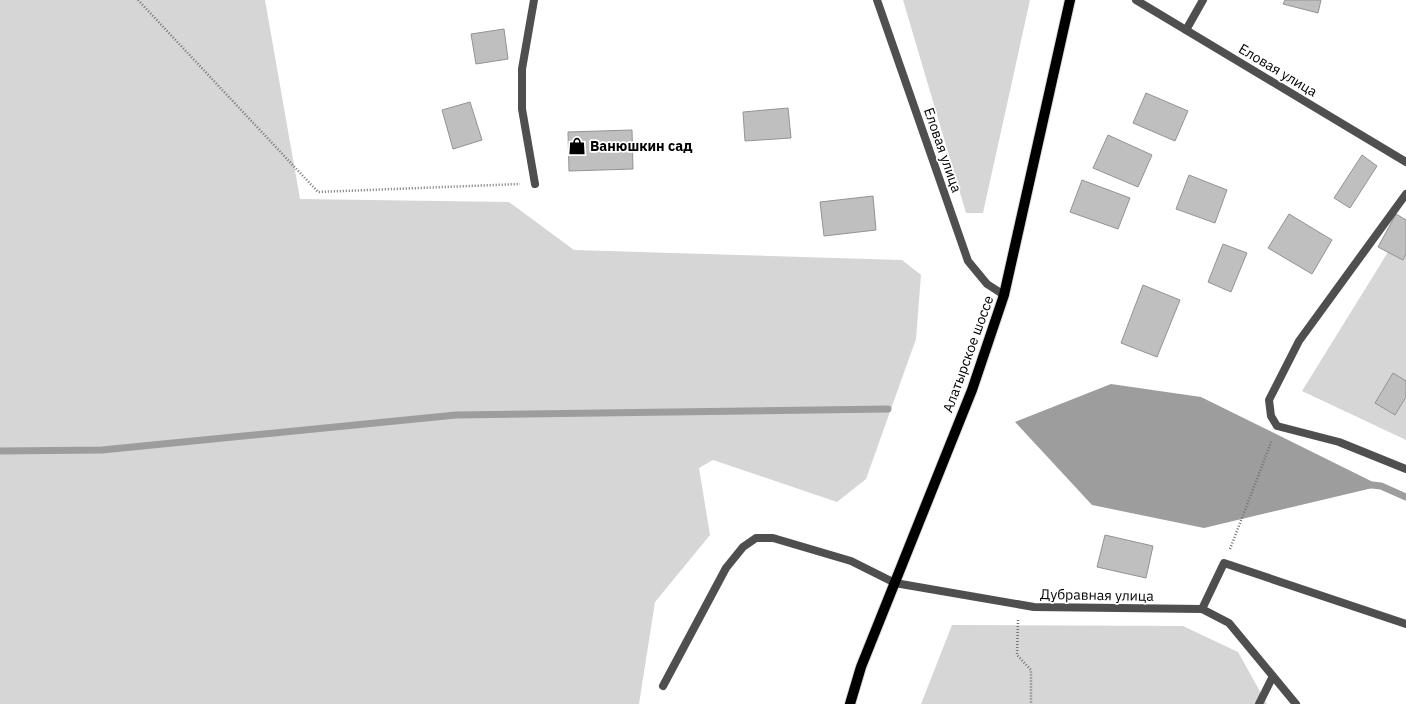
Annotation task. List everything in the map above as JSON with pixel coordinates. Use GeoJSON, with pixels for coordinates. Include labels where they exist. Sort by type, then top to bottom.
{"type":"FeatureCollection","features":[{"type":"Feature","properties":{"kind":"main road","name":"Алатырское шоссе"},"geometry":{"type":"LineString","coordinates":[[850,704],[862,667],[972,390],[1004,295],[1070,0]]}},
{"type":"Feature","properties":{"kind":"street"},"geometry":{"type":"LineString","coordinates":[[534,0],[522,69],[522,109],[535,184]]}},
{"type":"Feature","properties":{"kind":"street","name":"Еловая улица"},"geometry":{"type":"LineString","coordinates":[[877,0],[968,261],[986,284],[1004,295]]}},
{"type":"Feature","properties":{"kind":"street","name":"Еловая улица"},"geometry":{"type":"LineString","coordinates":[[1136,0],[1406,162]]}},
{"type":"Feature","properties":{"kind":"street"},"geometry":{"type":"LineString","coordinates":[[1186,30],[1203,0]]}},
{"type":"Feature","properties":{"kind":"street"},"geometry":{"type":"LineString","coordinates":[[1406,194],[1299,341],[1269,400],[1271,416],[1277,426],[1339,442],[1406,469]]}},
{"type":"Feature","properties":{"kind":"street","name":"Дубравная улица"},"geometry":{"type":"LineString","coordinates":[[663,686],[726,568],[743,547],[756,538],[773,538],[851,561],[895,583],[1034,607],[1202,609],[1230,623],[1296,704]]}},
{"type":"Feature","properties":{"kind":"street"},"geometry":{"type":"LineString","coordinates":[[1202,609],[1224,563],[1406,624]]}},
{"type":"Feature","properties":{"kind":"street"},"geometry":{"type":"LineString","coordinates":[[1259,704],[1273,676]]}},
{"type":"Feature","properties":{"kind":"path"},"geometry":{"type":"LineString","coordinates":[[138,0],[318,192],[535,184]]}},
{"type":"Feature","properties":{"kind":"path"},"geometry":{"type":"LineString","coordinates":[[1224,563],[1273,439]]}},
{"type":"Feature","properties":{"kind":"path"},"geometry":{"type":"LineString","coordinates":[[1018,604],[1018,655],[1031,670],[1031,704]]}},
{"type":"Feature","properties":{"kind":"shaded area"},"geometry":{"type":"Polygon","coordinates":[[[0,0],[265,0],[300,199],[509,202],[574,250],[902,260],[921,275],[916,339],[866,479],[837,502],[713,460],[699,468],[710,535],[655,602],[639,704],[0,704],[0,0]]]}},
{"type":"Feature","properties":{"kind":"shaded area"},"geometry":{"type":"Polygon","coordinates":[[[903,0],[1030,0],[983,213],[966,213],[903,0]]]}},
{"type":"Feature","properties":{"kind":"shaded area"},"geometry":{"type":"Polygon","coordinates":[[[1406,223],[1406,440],[1302,391],[1406,223]]]}},
{"type":"Feature","properties":{"kind":"shaded area"},"geometry":{"type":"Polygon","coordinates":[[[1111,384],[1201,397],[1381,486],[1204,528],[1092,505],[1015,422],[1111,384]]]}},
{"type":"Feature","properties":{"kind":"shaded area"},"geometry":{"type":"Polygon","coordinates":[[[952,625],[1183,626],[1238,652],[1267,704],[921,704],[952,625]]]}},
{"type":"Feature","properties":{"kind":"building"},"geometry":{"type":"Polygon","coordinates":[[[1285,0],[1321,0],[1318,13],[1283,4],[1285,0]]]}},
{"type":"Feature","properties":{"kind":"building"},"geometry":{"type":"Polygon","coordinates":[[[504,29],[508,59],[476,64],[471,34],[504,29]]]}},
{"type":"Feature","properties":{"kind":"building"},"geometry":{"type":"Polygon","coordinates":[[[1146,93],[1188,111],[1175,141],[1133,123],[1146,93]]]}},
{"type":"Feature","properties":{"kind":"building"},"geometry":{"type":"Polygon","coordinates":[[[470,102],[482,140],[453,149],[442,110],[470,102]]]}},
{"type":"Feature","properties":{"kind":"building"},"geometry":{"type":"Polygon","coordinates":[[[788,108],[791,138],[745,141],[743,112],[788,108]]]}},
{"type":"Feature","properties":{"kind":"building"},"geometry":{"type":"Polygon","coordinates":[[[632,130],[633,169],[569,171],[568,132],[632,130]]]}},
{"type":"Feature","properties":{"kind":"building"},"geometry":{"type":"Polygon","coordinates":[[[1108,135],[1152,155],[1138,187],[1093,168],[1108,135]]]}},
{"type":"Feature","properties":{"kind":"building"},"geometry":{"type":"Polygon","coordinates":[[[1362,155],[1377,166],[1350,208],[1334,198],[1362,155]]]}},
{"type":"Feature","properties":{"kind":"building"},"geometry":{"type":"Polygon","coordinates":[[[1189,175],[1227,190],[1215,223],[1176,209],[1189,175]]]}},
{"type":"Feature","properties":{"kind":"building"},"geometry":{"type":"Polygon","coordinates":[[[1082,180],[1130,198],[1118,229],[1070,212],[1082,180]]]}},
{"type":"Feature","properties":{"kind":"building"},"geometry":{"type":"Polygon","coordinates":[[[873,196],[876,230],[824,236],[820,202],[873,196]]]}},
{"type":"Feature","properties":{"kind":"building"},"geometry":{"type":"Polygon","coordinates":[[[1289,214],[1332,240],[1312,274],[1268,248],[1289,214]]]}},
{"type":"Feature","properties":{"kind":"building"},"geometry":{"type":"Polygon","coordinates":[[[1396,214],[1406,220],[1406,254],[1403,260],[1378,247],[1396,214]]]}},
{"type":"Feature","properties":{"kind":"building"},"geometry":{"type":"Polygon","coordinates":[[[1223,244],[1247,253],[1231,292],[1208,282],[1223,244]]]}},
{"type":"Feature","properties":{"kind":"building"},"geometry":{"type":"Polygon","coordinates":[[[1143,285],[1180,300],[1157,357],[1121,343],[1143,285]]]}},
{"type":"Feature","properties":{"kind":"building"},"geometry":{"type":"Polygon","coordinates":[[[1393,373],[1406,381],[1406,397],[1395,415],[1375,403],[1393,373]]]}},
{"type":"Feature","properties":{"kind":"building"},"geometry":{"type":"Polygon","coordinates":[[[1105,535],[1153,546],[1146,578],[1097,567],[1105,535]]]}},
{"type":"Feature","properties":{"kind":"waterway"},"geometry":{"type":"LineString","coordinates":[[0,451],[102,450],[456,415],[888,409]]}},
{"type":"Feature","properties":{"kind":"waterway"},"geometry":{"type":"LineString","coordinates":[[1372,485],[1381,486],[1406,497]]}},
{"type":"Feature","properties":{"kind":"place","name":"Ванюшкин сад"},"geometry":{"type":"Point","coordinates":[577,146]}}]}
